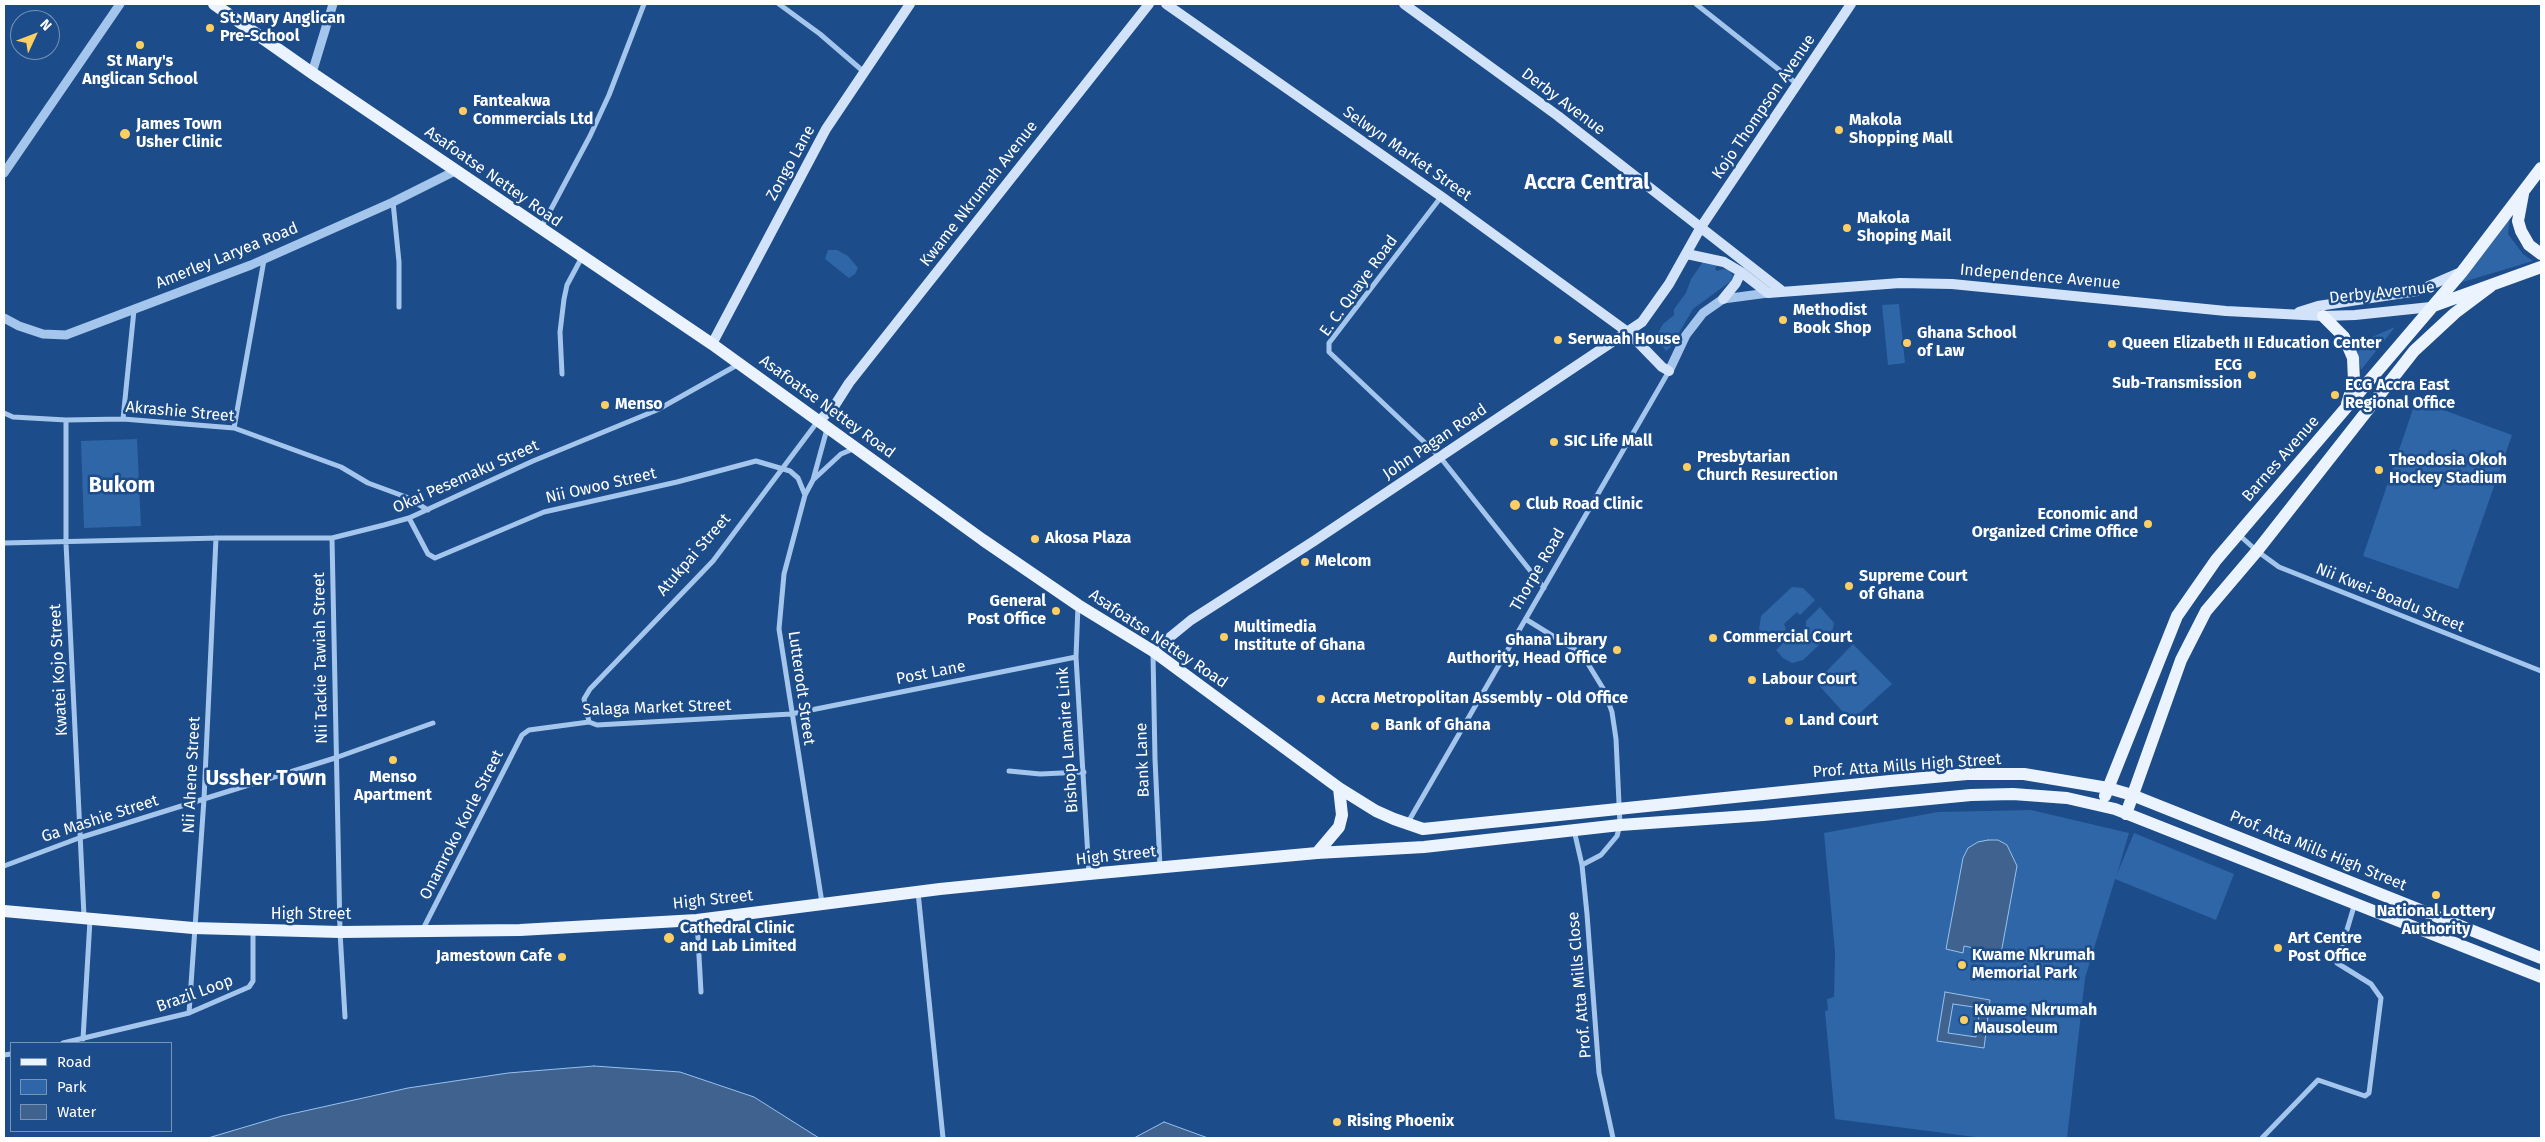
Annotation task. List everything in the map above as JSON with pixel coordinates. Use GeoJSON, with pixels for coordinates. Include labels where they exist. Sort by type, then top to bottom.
{"type":"FeatureCollection","features":[{"type":"Feature","properties":{"kind":"main road","name":"Asafoatse Nettey Road"},"geometry":{"type":"LineString","coordinates":[[214,4],[455,171],[712,344],[982,540],[1078,605],[1153,651],[1339,788],[1376,811],[1423,829]]}},
{"type":"Feature","properties":{"kind":"main road","name":"Zongo Lane"},"geometry":{"type":"LineString","coordinates":[[712,344],[826,129],[910,4]]}},
{"type":"Feature","properties":{"kind":"main road","name":"Kwame Nkrumah Avenue"},"geometry":{"type":"LineString","coordinates":[[823,424],[849,383],[1149,4]]}},
{"type":"Feature","properties":{"kind":"main road","name":"Selwyn Market Street"},"geometry":{"type":"LineString","coordinates":[[1166,4],[1442,197],[1629,333],[1662,367],[1670,371]]}},
{"type":"Feature","properties":{"kind":"main road","name":"Kojo Thompson Avenue"},"geometry":{"type":"LineString","coordinates":[[1701,227],[1851,4]]}},
{"type":"Feature","properties":{"kind":"main road","name":"Derby Avenue"},"geometry":{"type":"LineString","coordinates":[[1407,5],[1558,116],[1701,227]]}},
{"type":"Feature","properties":{"kind":"main road","name":"Barnes Avenue"},"geometry":{"type":"LineString","coordinates":[[2102,805],[2177,616],[2216,560],[2462,272],[2541,168]]}},
{"type":"Feature","properties":{"kind":"main road"},"geometry":{"type":"LineString","coordinates":[[2524,189],[2518,221],[2528,245],[2541,254]]}},
{"type":"Feature","properties":{"kind":"main road","name":"John Pagan Road"},"geometry":{"type":"LineString","coordinates":[[1153,651],[1191,620],[1440,457],[1536,390],[1629,333],[1642,322],[1652,309],[1687,254],[1701,227]]}},
{"type":"Feature","properties":{"kind":"main road"},"geometry":{"type":"LineString","coordinates":[[1701,227],[1746,265],[1782,291]]}},
{"type":"Feature","properties":{"kind":"main road"},"geometry":{"type":"LineString","coordinates":[[1687,254],[1718,260],[1740,272],[1768,293]]}},
{"type":"Feature","properties":{"kind":"main road"},"geometry":{"type":"LineString","coordinates":[[2126,814],[2181,660],[2206,611],[2257,551],[2414,352],[2444,322],[2491,286],[2541,267]]}},
{"type":"Feature","properties":{"kind":"main road"},"geometry":{"type":"LineString","coordinates":[[1724,299],[1736,283],[1740,272]]}},
{"type":"Feature","properties":{"kind":"main road","name":"Derby Avernue"},"geometry":{"type":"LineString","coordinates":[[2296,313],[2318,306],[2417,291],[2462,272]]}},
{"type":"Feature","properties":{"kind":"main road","name":"Independence Avenue"},"geometry":{"type":"LineString","coordinates":[[1768,293],[1881,283],[1952,284],[2226,311],[2296,313]]}},
{"type":"Feature","properties":{"kind":"main road","name":"Derby Avernue"},"geometry":{"type":"LineString","coordinates":[[2296,313],[2323,316],[2355,315],[2431,307],[2491,286]]}},
{"type":"Feature","properties":{"kind":"main road"},"geometry":{"type":"LineString","coordinates":[[2323,316],[2344,337],[2354,358],[2354,381],[2344,412]]}},
{"type":"Feature","properties":{"kind":"main road","name":"Prof. Atta Mills High Street"},"geometry":{"type":"LineString","coordinates":[[1423,829],[1967,774],[2024,774],[2108,788],[2132,795],[2541,958]]}},
{"type":"Feature","properties":{"kind":"main road"},"geometry":{"type":"LineString","coordinates":[[1317,852],[1339,827],[1342,815],[1339,788]]}},
{"type":"Feature","properties":{"kind":"main road","name":"Prof. Atta Mills High Street"},"geometry":{"type":"LineString","coordinates":[[1424,847],[1620,825],[1763,815],[1980,795],[2052,796],[2102,805],[2541,977]]}},
{"type":"Feature","properties":{"kind":"main road"},"geometry":{"type":"LineString","coordinates":[[1423,829],[1424,847]]}},
{"type":"Feature","properties":{"kind":"main road","name":"High Street"},"geometry":{"type":"LineString","coordinates":[[4,911],[193,928],[340,932],[423,929],[520,930],[697,920],[822,903],[1089,874],[1317,852],[1424,847]]}},
{"type":"Feature","properties":{"kind":"street"},"geometry":{"type":"LineString","coordinates":[[4,172],[120,4]]}},
{"type":"Feature","properties":{"kind":"street"},"geometry":{"type":"LineString","coordinates":[[312,73],[333,4]]}},
{"type":"Feature","properties":{"kind":"street"},"geometry":{"type":"LineString","coordinates":[[540,229],[590,136],[644,4]]}},
{"type":"Feature","properties":{"kind":"street"},"geometry":{"type":"LineString","coordinates":[[779,4],[820,34],[864,72]]}},
{"type":"Feature","properties":{"kind":"street"},"geometry":{"type":"LineString","coordinates":[[1696,4],[1797,85]]}},
{"type":"Feature","properties":{"kind":"street","name":"Amerley Laryea Road"},"geometry":{"type":"LineString","coordinates":[[4,318],[19,326],[43,334],[66,335],[264,259],[393,202],[455,171]]}},
{"type":"Feature","properties":{"kind":"street","name":"E. C. Quaye Road"},"geometry":{"type":"LineString","coordinates":[[1442,197],[1329,343],[1329,352],[1440,457],[1544,588]]}},
{"type":"Feature","properties":{"kind":"street"},"geometry":{"type":"LineString","coordinates":[[393,202],[399,262],[399,307]]}},
{"type":"Feature","properties":{"kind":"street"},"geometry":{"type":"LineString","coordinates":[[562,374],[560,332],[564,299],[567,285],[582,257]]}},
{"type":"Feature","properties":{"kind":"street"},"geometry":{"type":"LineString","coordinates":[[234,428],[264,259]]}},
{"type":"Feature","properties":{"kind":"street","name":"Thorpe Road"},"geometry":{"type":"LineString","coordinates":[[1407,824],[1670,371],[1686,335],[1698,318],[1724,299],[1768,293]]}},
{"type":"Feature","properties":{"kind":"street"},"geometry":{"type":"LineString","coordinates":[[123,419],[134,309]]}},
{"type":"Feature","properties":{"kind":"street","name":"Okai Pesemaku Street"},"geometry":{"type":"LineString","coordinates":[[4,544],[216,538],[332,538],[410,518],[533,461],[656,410],[739,364]]}},
{"type":"Feature","properties":{"kind":"street","name":"Akrashie Street"},"geometry":{"type":"LineString","coordinates":[[4,413],[13,417],[66,420],[123,419],[234,428],[341,468],[368,483],[406,497],[428,510]]}},
{"type":"Feature","properties":{"kind":"street","name":"Kwatei Kojo Street"},"geometry":{"type":"LineString","coordinates":[[66,420],[66,543],[80,838],[87,919],[84,1039]]}},
{"type":"Feature","properties":{"kind":"street"},"geometry":{"type":"LineString","coordinates":[[813,480],[823,424]]}},
{"type":"Feature","properties":{"kind":"street","name":"Atukpai Street"},"geometry":{"type":"LineString","coordinates":[[589,722],[584,699],[590,689],[713,561],[783,468],[823,424]]}},
{"type":"Feature","properties":{"kind":"street"},"geometry":{"type":"LineString","coordinates":[[813,480],[841,454],[856,448]]}},
{"type":"Feature","properties":{"kind":"street","name":"Nii Owoo Street"},"geometry":{"type":"LineString","coordinates":[[410,518],[431,557],[435,558],[544,512],[677,482],[756,461],[783,468]]}},
{"type":"Feature","properties":{"kind":"street"},"geometry":{"type":"LineString","coordinates":[[783,468],[798,478],[805,495]]}},
{"type":"Feature","properties":{"kind":"street","name":"Lutterodt Street"},"geometry":{"type":"LineString","coordinates":[[813,480],[805,495],[784,574],[779,629],[822,903]]}},
{"type":"Feature","properties":{"kind":"street","name":"Nii Kwei-Boadu Street"},"geometry":{"type":"LineString","coordinates":[[2238,534],[2257,551],[2279,566],[2541,671]]}},
{"type":"Feature","properties":{"kind":"street","name":"Nii Ahene Street"},"geometry":{"type":"LineString","coordinates":[[189,1013],[193,928],[204,799],[216,538]]}},
{"type":"Feature","properties":{"kind":"street","name":"Nii Tackie Tawiah Street"},"geometry":{"type":"LineString","coordinates":[[332,538],[335,758],[340,932],[345,1017]]}},
{"type":"Feature","properties":{"kind":"street","name":"Bishop Lamaire Link"},"geometry":{"type":"LineString","coordinates":[[1078,605],[1076,657],[1089,874]]}},
{"type":"Feature","properties":{"kind":"street"},"geometry":{"type":"LineString","coordinates":[[1527,620],[1582,654],[1604,690],[1612,712],[1616,739],[1620,825],[1617,836],[1601,855],[1582,865]]}},
{"type":"Feature","properties":{"kind":"street","name":"Bank Lane"},"geometry":{"type":"LineString","coordinates":[[1153,651],[1154,759],[1160,868]]}},
{"type":"Feature","properties":{"kind":"street","name":"Post Lane"},"geometry":{"type":"LineString","coordinates":[[791,714],[1076,657]]}},
{"type":"Feature","properties":{"kind":"street","name":"Salaga Market Street"},"geometry":{"type":"LineString","coordinates":[[525,732],[589,722],[597,725],[791,714]]}},
{"type":"Feature","properties":{"kind":"street","name":"Ga Mashie Street"},"geometry":{"type":"LineString","coordinates":[[4,866],[80,838],[335,758],[433,723]]}},
{"type":"Feature","properties":{"kind":"street","name":"Onamroko Korle Street"},"geometry":{"type":"LineString","coordinates":[[423,929],[525,732]]}},
{"type":"Feature","properties":{"kind":"street"},"geometry":{"type":"LineString","coordinates":[[1009,771],[1040,774],[1084,772]]}},
{"type":"Feature","properties":{"kind":"street","name":"Prof. Atta Mills Close"},"geometry":{"type":"LineString","coordinates":[[1574,830],[1582,865],[1599,1073],[1613,1138]]}},
{"type":"Feature","properties":{"kind":"street"},"geometry":{"type":"LineString","coordinates":[[918,892],[944,1138]]}},
{"type":"Feature","properties":{"kind":"street"},"geometry":{"type":"LineString","coordinates":[[2262,1138],[2318,1080],[2365,1096],[2369,1093],[2381,998],[2371,984],[2337,963],[2355,903]]}},
{"type":"Feature","properties":{"kind":"street"},"geometry":{"type":"LineString","coordinates":[[697,920],[701,992]]}},
{"type":"Feature","properties":{"kind":"street","name":"Brazil Loop"},"geometry":{"type":"LineString","coordinates":[[68,1042],[189,1013],[252,984],[253,930]]}},
{"type":"Feature","properties":{"kind":"green space"},"geometry":{"type":"Polygon","coordinates":[[[2510,216],[2508,234],[2523,254],[2533,261],[2456,284],[2510,216]]]}},
{"type":"Feature","properties":{"kind":"green space"},"geometry":{"type":"Polygon","coordinates":[[[828,250],[837,250],[848,256],[858,268],[855,274],[849,278],[825,259],[828,250]]]}},
{"type":"Feature","properties":{"kind":"green space"},"geometry":{"type":"Polygon","coordinates":[[[1703,262],[1713,262],[1717,266],[1715,268],[1717,271],[1729,270],[1733,276],[1731,281],[1693,309],[1670,348],[1666,351],[1658,341],[1649,335],[1658,333],[1663,324],[1674,315],[1674,309],[1686,293],[1691,279],[1703,262]]]}},
{"type":"Feature","properties":{"kind":"green space"},"geometry":{"type":"Polygon","coordinates":[[[1899,304],[1905,363],[1888,365],[1882,305],[1899,304]]]}},
{"type":"Feature","properties":{"kind":"green space"},"geometry":{"type":"Polygon","coordinates":[[[2395,327],[2361,370],[2356,344],[2395,327]]]}},
{"type":"Feature","properties":{"kind":"green space","name":"Theodosia Okoh Hockey Stadium"},"geometry":{"type":"Polygon","coordinates":[[[2416,400],[2512,435],[2458,589],[2363,556],[2416,400]]]}},
{"type":"Feature","properties":{"kind":"green space"},"geometry":{"type":"Polygon","coordinates":[[[137,439],[141,526],[84,528],[81,441],[137,439]]]}},
{"type":"Feature","properties":{"kind":"green space"},"geometry":{"type":"Polygon","coordinates":[[[1792,587],[1803,588],[1815,600],[1800,615],[1797,612],[1784,624],[1786,629],[1771,644],[1759,630],[1761,616],[1792,587]]]}},
{"type":"Feature","properties":{"kind":"green space"},"geometry":{"type":"Polygon","coordinates":[[[1820,607],[1834,623],[1832,633],[1803,660],[1792,663],[1783,658],[1776,650],[1791,635],[1796,638],[1806,629],[1806,621],[1820,607]]]}},
{"type":"Feature","properties":{"kind":"green space"},"geometry":{"type":"Polygon","coordinates":[[[1853,644],[1892,684],[1851,721],[1816,682],[1853,644]]]}},
{"type":"Feature","properties":{"kind":"green space","name":"Kwame Nkrumah Memorial Park"},"geometry":{"type":"Polygon","coordinates":[[[2031,810],[2129,833],[2117,874],[2134,833],[2234,874],[2216,920],[2115,879],[2085,978],[2067,1138],[1983,1138],[1835,1119],[1825,1011],[1828,1010],[1827,999],[1834,997],[1835,952],[1824,833],[1938,812],[2031,810]]]}},
{"type":"Feature","properties":{"kind":"water"},"geometry":{"type":"Polygon","coordinates":[[[1998,840],[2007,845],[2017,866],[2000,959],[1987,956],[1987,951],[1964,946],[1963,953],[1946,949],[1963,858],[1968,848],[1978,842],[1998,840]]]}},
{"type":"Feature","properties":{"kind":"water"},"geometry":{"type":"Polygon","coordinates":[[[1945,992],[1990,1000],[1984,1048],[1937,1041],[1945,992]],[[1953,1004],[1948,1033],[1976,1037],[1980,1008],[1953,1004]]]}},
{"type":"Feature","properties":{"kind":"water"},"geometry":{"type":"Polygon","coordinates":[[[594,1066],[680,1072],[754,1097],[819,1138],[208,1138],[282,1116],[408,1088],[508,1073],[594,1066]]]}},
{"type":"Feature","properties":{"kind":"water"},"geometry":{"type":"Polygon","coordinates":[[[1164,1122],[1208,1138],[1134,1138],[1164,1122]]]}},
{"type":"Feature","properties":{"kind":"place","name":"St. Mary Anglican Pre-School"},"geometry":{"type":"Point","coordinates":[210,28]}},
{"type":"Feature","properties":{"kind":"place","name":"St Mary's Anglican School"},"geometry":{"type":"Point","coordinates":[140,45]}},
{"type":"Feature","properties":{"kind":"place","name":"Fanteakwa Commercials Ltd"},"geometry":{"type":"Point","coordinates":[463,111]}},
{"type":"Feature","properties":{"kind":"place","name":"Makola Shopping Mall"},"geometry":{"type":"Point","coordinates":[1839,130]}},
{"type":"Feature","properties":{"kind":"place","name":"James Town Usher Clinic"},"geometry":{"type":"Point","coordinates":[125,134]}},
{"type":"Feature","properties":{"kind":"place","name":"Makola Shoping Mail"},"geometry":{"type":"Point","coordinates":[1847,228]}},
{"type":"Feature","properties":{"kind":"place","name":"Methodist Book Shop"},"geometry":{"type":"Point","coordinates":[1783,320]}},
{"type":"Feature","properties":{"kind":"place","name":"Serwaah House"},"geometry":{"type":"Point","coordinates":[1558,340]}},
{"type":"Feature","properties":{"kind":"place","name":"Ghana School of Law"},"geometry":{"type":"Point","coordinates":[1907,343]}},
{"type":"Feature","properties":{"kind":"place","name":"Queen Elizabeth II Education Center"},"geometry":{"type":"Point","coordinates":[2112,344]}},
{"type":"Feature","properties":{"kind":"place","name":"ECG Sub-Transmission"},"geometry":{"type":"Point","coordinates":[2252,375]}},
{"type":"Feature","properties":{"kind":"place","name":"ECG Accra East Regional Office"},"geometry":{"type":"Point","coordinates":[2335,395]}},
{"type":"Feature","properties":{"kind":"place","name":"Menso"},"geometry":{"type":"Point","coordinates":[605,405]}},
{"type":"Feature","properties":{"kind":"place","name":"SIC Life Mall"},"geometry":{"type":"Point","coordinates":[1554,442]}},
{"type":"Feature","properties":{"kind":"place","name":"Presbytarian Church Resurection"},"geometry":{"type":"Point","coordinates":[1687,467]}},
{"type":"Feature","properties":{"kind":"place","name":"Theodosia Okoh Hockey Stadium"},"geometry":{"type":"Point","coordinates":[2379,470]}},
{"type":"Feature","properties":{"kind":"place","name":"Club Road Clinic"},"geometry":{"type":"Point","coordinates":[1515,505]}},
{"type":"Feature","properties":{"kind":"place","name":"Economic and Organized Crime Office"},"geometry":{"type":"Point","coordinates":[2148,524]}},
{"type":"Feature","properties":{"kind":"place","name":"Akosa Plaza"},"geometry":{"type":"Point","coordinates":[1035,539]}},
{"type":"Feature","properties":{"kind":"place","name":"Melcom"},"geometry":{"type":"Point","coordinates":[1305,562]}},
{"type":"Feature","properties":{"kind":"place","name":"Supreme Court of Ghana"},"geometry":{"type":"Point","coordinates":[1849,586]}},
{"type":"Feature","properties":{"kind":"place","name":"General Post Office"},"geometry":{"type":"Point","coordinates":[1056,611]}},
{"type":"Feature","properties":{"kind":"place","name":"Multimedia Institute of Ghana"},"geometry":{"type":"Point","coordinates":[1224,637]}},
{"type":"Feature","properties":{"kind":"place","name":"Commercial Court"},"geometry":{"type":"Point","coordinates":[1713,638]}},
{"type":"Feature","properties":{"kind":"place","name":"Ghana Library Authority, Head Office"},"geometry":{"type":"Point","coordinates":[1617,650]}},
{"type":"Feature","properties":{"kind":"place","name":"Labour Court"},"geometry":{"type":"Point","coordinates":[1752,680]}},
{"type":"Feature","properties":{"kind":"place","name":"Accra Metropolitan Assembly - Old Office"},"geometry":{"type":"Point","coordinates":[1321,699]}},
{"type":"Feature","properties":{"kind":"place","name":"Land Court"},"geometry":{"type":"Point","coordinates":[1789,721]}},
{"type":"Feature","properties":{"kind":"place","name":"Bank of Ghana"},"geometry":{"type":"Point","coordinates":[1375,726]}},
{"type":"Feature","properties":{"kind":"place","name":"Menso Apartment"},"geometry":{"type":"Point","coordinates":[393,760]}},
{"type":"Feature","properties":{"kind":"place","name":"National Lottery Authority"},"geometry":{"type":"Point","coordinates":[2436,895]}},
{"type":"Feature","properties":{"kind":"place","name":"Cathedral Clinic and Lab Limited"},"geometry":{"type":"Point","coordinates":[669,938]}},
{"type":"Feature","properties":{"kind":"place","name":"Art Centre Post Office"},"geometry":{"type":"Point","coordinates":[2278,948]}},
{"type":"Feature","properties":{"kind":"place","name":"Jamestown Cafe"},"geometry":{"type":"Point","coordinates":[562,957]}},
{"type":"Feature","properties":{"kind":"place","name":"Kwame Nkrumah Memorial Park"},"geometry":{"type":"Point","coordinates":[1962,965]}},
{"type":"Feature","properties":{"kind":"place","name":"Kwame Nkrumah Mausoleum"},"geometry":{"type":"Point","coordinates":[1964,1020]}},
{"type":"Feature","properties":{"kind":"place","name":"Rising Phoenix"},"geometry":{"type":"Point","coordinates":[1337,1122]}},
{"type":"Feature","properties":{"kind":"district","name":"Accra Central"},"geometry":{"type":"Point","coordinates":[1587,183]}},
{"type":"Feature","properties":{"kind":"district","name":"Bukom"},"geometry":{"type":"Point","coordinates":[122,486]}},
{"type":"Feature","properties":{"kind":"district","name":"Ussher Town"},"geometry":{"type":"Point","coordinates":[266,779]}}]}
